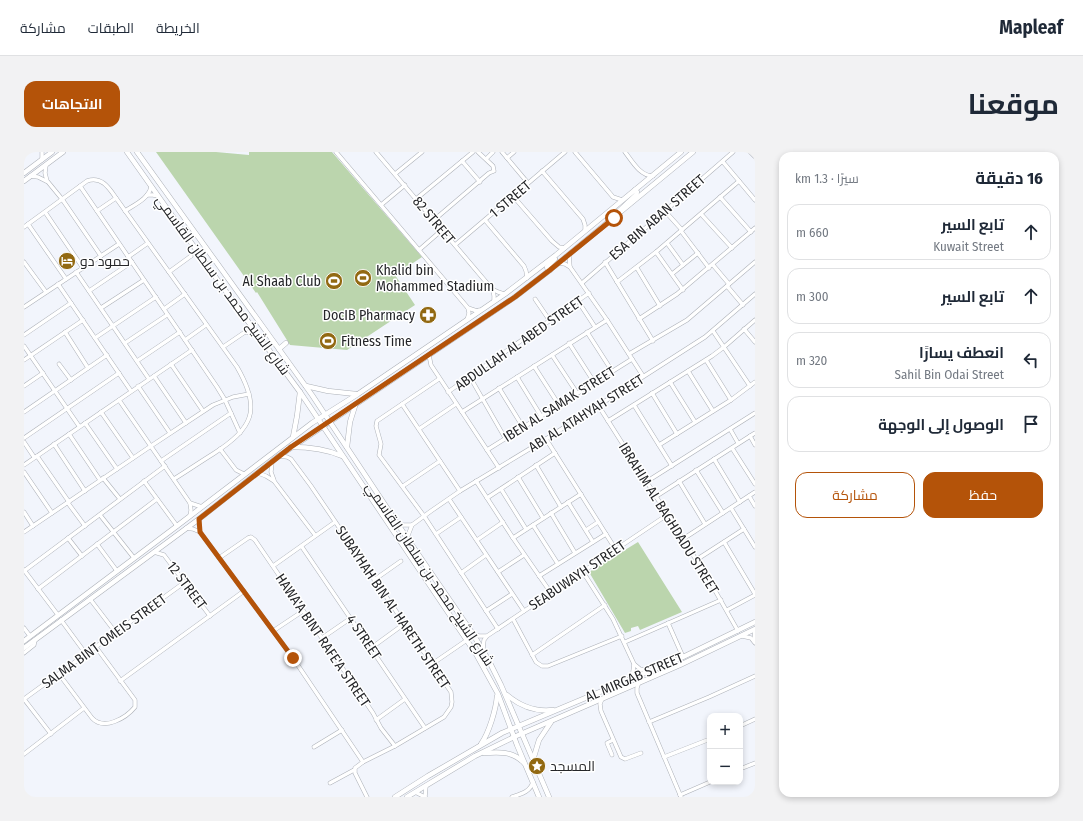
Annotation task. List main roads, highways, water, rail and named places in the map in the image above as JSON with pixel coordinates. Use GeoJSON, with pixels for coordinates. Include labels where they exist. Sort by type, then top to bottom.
{"type":"FeatureCollection","features":[{"type":"Feature","properties":{"kind":"main road"},"geometry":{"type":"LineString","coordinates":[[24,173],[50,152]]}},
{"type":"Feature","properties":{"kind":"main road"},"geometry":{"type":"LineString","coordinates":[[24,180],[62,152]]}},
{"type":"Feature","properties":{"kind":"main road","name":"شارع الشيخ محمد بن سلطان القاسمي"},"geometry":{"type":"LineString","coordinates":[[127,152],[300,392],[467,640],[484,667],[498,694],[538,795]]}},
{"type":"Feature","properties":{"kind":"main road","name":"شارع الشيخ محمد بن سلطان القاسمي"},"geometry":{"type":"LineString","coordinates":[[136,152],[325,414],[398,525],[483,649],[520,726],[549,797]]}},
{"type":"Feature","properties":{"kind":"main road"},"geometry":{"type":"LineString","coordinates":[[24,641],[293,437],[527,278],[681,152]]}},
{"type":"Feature","properties":{"kind":"main road"},"geometry":{"type":"LineString","coordinates":[[24,648],[199,519],[291,447],[503,306],[569,255],[691,153]]}},
{"type":"Feature","properties":{"kind":"main road"},"geometry":{"type":"LineString","coordinates":[[614,218],[623,206],[636,195],[637,192],[635,190]]}},
{"type":"Feature","properties":{"kind":"main road"},"geometry":{"type":"LineString","coordinates":[[550,270],[547,268],[556,255]]}},
{"type":"Feature","properties":{"kind":"main road"},"geometry":{"type":"LineString","coordinates":[[279,349],[286,343]]}},
{"type":"Feature","properties":{"kind":"main road"},"geometry":{"type":"LineString","coordinates":[[304,384],[307,387],[312,388],[358,394]]}},
{"type":"Feature","properties":{"kind":"main road"},"geometry":{"type":"LineString","coordinates":[[293,437],[298,416],[300,392]]}},
{"type":"Feature","properties":{"kind":"main road"},"geometry":{"type":"LineString","coordinates":[[347,449],[348,434],[355,405]]}},
{"type":"Feature","properties":{"kind":"main road"},"geometry":{"type":"LineString","coordinates":[[291,447],[319,449],[334,452],[342,456]]}},
{"type":"Feature","properties":{"kind":"main road"},"geometry":{"type":"LineString","coordinates":[[137,564],[145,555],[142,552]]}},
{"type":"Feature","properties":{"kind":"main road","name":"AL MIRGAB STREET"},"geometry":{"type":"LineString","coordinates":[[395,797],[480,745],[520,726],[683,657],[755,622]]}},
{"type":"Feature","properties":{"kind":"main road"},"geometry":{"type":"LineString","coordinates":[[407,797],[481,754],[522,733],[687,662],[755,629]]}},
{"type":"Feature","properties":{"kind":"main road"},"geometry":{"type":"LineString","coordinates":[[505,693],[514,700],[537,710],[559,710]]}},
{"type":"Feature","properties":{"kind":"main road"},"geometry":{"type":"LineString","coordinates":[[480,745],[485,738],[495,710],[498,694]]}},
{"type":"Feature","properties":{"kind":"main road"},"geometry":{"type":"LineString","coordinates":[[534,760],[539,740],[552,720]]}},
{"type":"Feature","properties":{"kind":"main road"},"geometry":{"type":"LineString","coordinates":[[481,754],[499,752],[507,753],[517,757],[525,764]]}},
{"type":"Feature","properties":{"kind":"place","name":"حمود دو"},"geometry":{"type":"Point","coordinates":[67,261]}},
{"type":"Feature","properties":{"kind":"place","name":"Khalid bin Mohammed Stadium"},"geometry":{"type":"Point","coordinates":[363,278]}},
{"type":"Feature","properties":{"kind":"place","name":"Al Shaab Club"},"geometry":{"type":"Point","coordinates":[334,281]}},
{"type":"Feature","properties":{"kind":"place","name":"DocIB Pharmacy"},"geometry":{"type":"Point","coordinates":[428,315]}},
{"type":"Feature","properties":{"kind":"place","name":"Fitness Time"},"geometry":{"type":"Point","coordinates":[328,341]}},
{"type":"Feature","properties":{"kind":"place","name":"المسجد"},"geometry":{"type":"Point","coordinates":[537,766]}}]}
